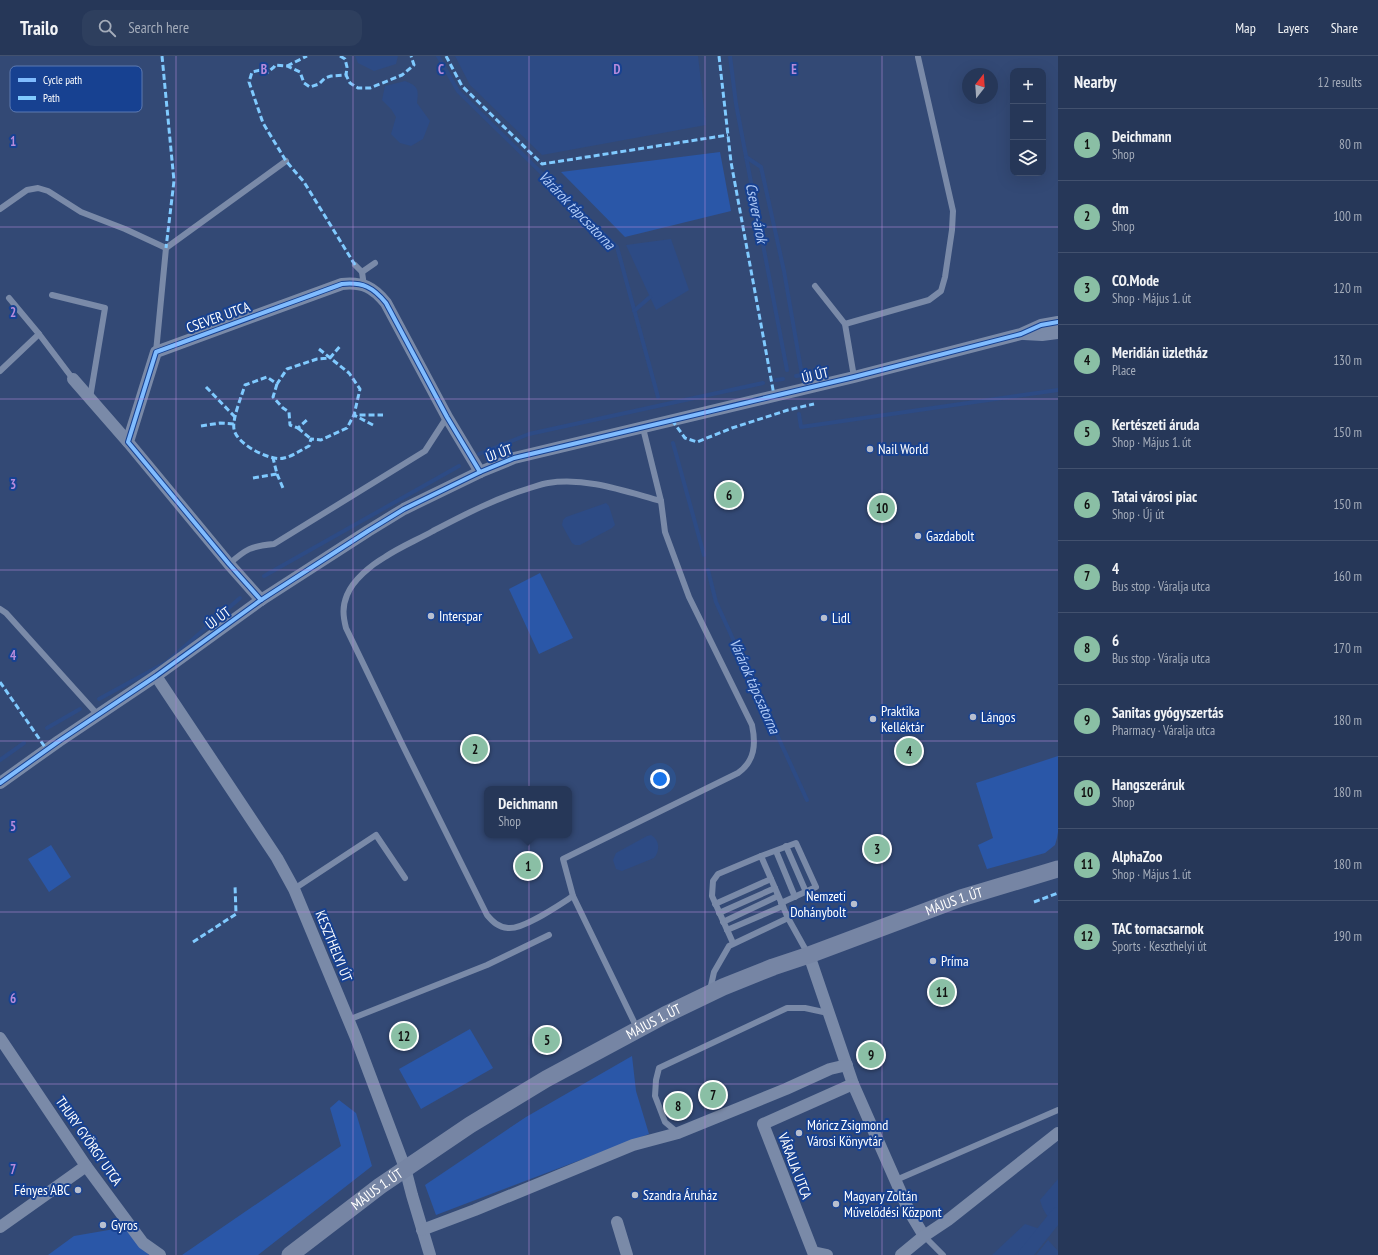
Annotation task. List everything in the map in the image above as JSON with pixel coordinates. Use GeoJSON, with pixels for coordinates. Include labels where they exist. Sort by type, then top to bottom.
{"type":"FeatureCollection","features":[{"type":"Feature","properties":{"kind":"main road","name":"MÁJUS 1. ÚT"},"geometry":{"type":"LineString","coordinates":[[290,1255],[380,1186],[470,1125],[546,1079],[638,1029],[709,994],[773,967],[961,898],[1058,869]]}},
{"type":"Feature","properties":{"kind":"street","name":"CSEVER UTCA"},"geometry":{"type":"LineString","coordinates":[[156,352],[342,284],[352,283],[364,286],[376,292],[386,303],[447,417],[480,472]]}},
{"type":"Feature","properties":{"kind":"street","name":"ÚJ ÚT"},"geometry":{"type":"LineString","coordinates":[[0,783],[156,676],[261,600],[404,508],[480,472],[514,458],[854,377],[1021,334],[1041,325],[1058,322]]}},
{"type":"Feature","properties":{"kind":"street","name":"ÚJ ÚT"},"geometry":{"type":"LineString","coordinates":[[1021,334],[1042,335],[1058,333]]}},
{"type":"Feature","properties":{"kind":"street"},"geometry":{"type":"LineString","coordinates":[[128,442],[156,352]]}},
{"type":"Feature","properties":{"kind":"street"},"geometry":{"type":"LineString","coordinates":[[73,379],[261,600]]}},
{"type":"Feature","properties":{"kind":"street","name":"KESZTHELYI ÚT"},"geometry":{"type":"LineString","coordinates":[[156,676],[277,858],[294,889],[348,1020],[405,1168],[430,1255]]}},
{"type":"Feature","properties":{"kind":"street"},"geometry":{"type":"LineString","coordinates":[[809,955],[853,1084],[909,1210],[924,1236]]}},
{"type":"Feature","properties":{"kind":"street","name":"THURY GYÖRGY UTCA"},"geometry":{"type":"LineString","coordinates":[[0,1038],[86,1166],[143,1243],[160,1255]]}},
{"type":"Feature","properties":{"kind":"street"},"geometry":{"type":"LineString","coordinates":[[422,1230],[632,1145],[678,1133],[786,1089],[830,1069],[847,1065]]}},
{"type":"Feature","properties":{"kind":"street","name":"VÁRALJA UTCA"},"geometry":{"type":"LineString","coordinates":[[827,1255],[813,1252],[763,1124],[853,1084]]}},
{"type":"Feature","properties":{"kind":"street"},"geometry":{"type":"LineString","coordinates":[[901,1255],[924,1236],[948,1220],[1058,1133]]}},
{"type":"Feature","properties":{"kind":"street"},"geometry":{"type":"LineString","coordinates":[[0,1227],[86,1166]]}},
{"type":"Feature","properties":{"kind":"street"},"geometry":{"type":"LineString","coordinates":[[617,1222],[627,1255]]}},
{"type":"Feature","properties":{"kind":"lane"},"geometry":{"type":"LineString","coordinates":[[845,324],[929,300],[941,291],[952,230],[953,211],[918,57]]}},
{"type":"Feature","properties":{"kind":"lane"},"geometry":{"type":"LineString","coordinates":[[156,352],[166,248],[286,161]]}},
{"type":"Feature","properties":{"kind":"lane"},"geometry":{"type":"LineString","coordinates":[[0,209],[27,190],[38,188],[48,191],[81,212],[125,228],[166,248]]}},
{"type":"Feature","properties":{"kind":"lane"},"geometry":{"type":"LineString","coordinates":[[362,272],[375,263]]}},
{"type":"Feature","properties":{"kind":"lane"},"geometry":{"type":"LineString","coordinates":[[355,265],[362,272],[364,286]]}},
{"type":"Feature","properties":{"kind":"lane"},"geometry":{"type":"LineString","coordinates":[[815,286],[845,324],[854,377]]}},
{"type":"Feature","properties":{"kind":"lane"},"geometry":{"type":"LineString","coordinates":[[52,295],[106,308],[90,399]]}},
{"type":"Feature","properties":{"kind":"lane"},"geometry":{"type":"LineString","coordinates":[[9,298],[39,334],[73,379]]}},
{"type":"Feature","properties":{"kind":"lane"},"geometry":{"type":"LineString","coordinates":[[1,369],[39,334]]}},
{"type":"Feature","properties":{"kind":"lane"},"geometry":{"type":"LineString","coordinates":[[230,564],[246,550],[258,546],[274,544],[425,451],[447,417]]}},
{"type":"Feature","properties":{"kind":"lane"},"geometry":{"type":"LineString","coordinates":[[638,1029],[573,896],[563,859],[738,773],[748,765],[754,747],[752,726],[689,597],[665,532],[661,501],[643,428]]}},
{"type":"Feature","properties":{"kind":"lane"},"geometry":{"type":"LineString","coordinates":[[573,896],[528,922],[514,928],[500,926],[493,922],[487,915],[346,628],[343,616],[343,607],[347,595],[352,587],[363,574],[384,557],[477,508],[516,493],[548,483],[583,482],[612,487],[661,501]]}},
{"type":"Feature","properties":{"kind":"lane"},"geometry":{"type":"LineString","coordinates":[[0,609],[6,613],[98,716]]}},
{"type":"Feature","properties":{"kind":"lane"},"geometry":{"type":"LineString","coordinates":[[294,889],[376,835],[405,878]]}},
{"type":"Feature","properties":{"kind":"lane"},"geometry":{"type":"LineString","coordinates":[[727,930],[816,887],[796,843],[718,874],[713,881],[711,890],[712,896],[733,944]]}},
{"type":"Feature","properties":{"kind":"lane"},"geometry":{"type":"LineString","coordinates":[[786,846],[806,892]]}},
{"type":"Feature","properties":{"kind":"lane"},"geometry":{"type":"LineString","coordinates":[[776,851],[795,897]]}},
{"type":"Feature","properties":{"kind":"lane"},"geometry":{"type":"LineString","coordinates":[[761,856],[788,918],[809,955]]}},
{"type":"Feature","properties":{"kind":"lane"},"geometry":{"type":"LineString","coordinates":[[715,904],[771,879]]}},
{"type":"Feature","properties":{"kind":"lane"},"geometry":{"type":"LineString","coordinates":[[719,913],[775,888]]}},
{"type":"Feature","properties":{"kind":"lane"},"geometry":{"type":"LineString","coordinates":[[723,922],[778,896]]}},
{"type":"Feature","properties":{"kind":"lane"},"geometry":{"type":"LineString","coordinates":[[709,994],[714,972],[728,946],[788,918]]}},
{"type":"Feature","properties":{"kind":"lane"},"geometry":{"type":"LineString","coordinates":[[348,1020],[487,965],[549,935]]}},
{"type":"Feature","properties":{"kind":"lane"},"geometry":{"type":"LineString","coordinates":[[678,1133],[665,1122],[655,1096],[656,1080],[659,1068],[787,1008],[805,1008],[829,1013]]}},
{"type":"Feature","properties":{"kind":"lane"},"geometry":{"type":"LineString","coordinates":[[896,1180],[1058,1110]]}},
{"type":"Feature","properties":{"kind":"lane"},"geometry":{"type":"LineString","coordinates":[[924,1236],[943,1255]]}},
{"type":"Feature","properties":{"kind":"shaded area"},"geometry":{"type":"Polygon","coordinates":[[[355,56],[398,56],[396,64],[374,71],[358,63],[355,56]]]}},
{"type":"Feature","properties":{"kind":"shaded area"},"geometry":{"type":"Polygon","coordinates":[[[455,56],[698,56],[706,125],[542,155],[470,85],[455,56]]]}},
{"type":"Feature","properties":{"kind":"shaded area"},"geometry":{"type":"Polygon","coordinates":[[[405,81],[415,86],[417,89],[417,103],[430,121],[423,139],[411,146],[400,143],[391,134],[396,117],[391,109],[382,100],[385,86],[405,81]]]}},
{"type":"Feature","properties":{"kind":"shaded area"},"geometry":{"type":"Polygon","coordinates":[[[720,152],[731,211],[625,237],[561,172],[720,152]]]}},
{"type":"Feature","properties":{"kind":"shaded area"},"geometry":{"type":"Polygon","coordinates":[[[671,239],[689,290],[656,310],[626,245],[671,239]]]}},
{"type":"Feature","properties":{"kind":"shaded area"},"geometry":{"type":"Polygon","coordinates":[[[606,503],[609,506],[615,525],[580,545],[575,545],[572,543],[562,525],[563,520],[566,517],[606,503]]]}},
{"type":"Feature","properties":{"kind":"shaded area"},"geometry":{"type":"Polygon","coordinates":[[[540,573],[573,638],[539,654],[509,589],[540,573]]]}},
{"type":"Feature","properties":{"kind":"shaded area"},"geometry":{"type":"Polygon","coordinates":[[[1058,756],[1058,832],[1055,845],[1045,853],[987,869],[978,845],[993,838],[976,783],[1058,756]]]}},
{"type":"Feature","properties":{"kind":"shaded area"},"geometry":{"type":"Polygon","coordinates":[[[651,835],[656,840],[658,846],[654,858],[622,871],[616,869],[613,860],[616,853],[651,835]]]}},
{"type":"Feature","properties":{"kind":"shaded area"},"geometry":{"type":"Polygon","coordinates":[[[51,845],[71,877],[49,892],[28,859],[51,845]]]}},
{"type":"Feature","properties":{"kind":"shaded area"},"geometry":{"type":"Polygon","coordinates":[[[470,1029],[493,1068],[421,1109],[399,1069],[470,1029]]]}},
{"type":"Feature","properties":{"kind":"shaded area"},"geometry":{"type":"Polygon","coordinates":[[[632,1056],[636,1091],[649,1134],[436,1215],[425,1185],[526,1117],[632,1056]]]}},
{"type":"Feature","properties":{"kind":"shaded area"},"geometry":{"type":"Polygon","coordinates":[[[339,1100],[356,1113],[372,1166],[258,1255],[182,1255],[341,1146],[330,1108],[339,1100]]]}},
{"type":"Feature","properties":{"kind":"shaded area"},"geometry":{"type":"Polygon","coordinates":[[[1058,1179],[1058,1225],[1046,1214],[1040,1200],[1058,1179]]]}},
{"type":"Feature","properties":{"kind":"shaded area"},"geometry":{"type":"Polygon","coordinates":[[[1025,1224],[1040,1229],[1019,1255],[992,1255],[1025,1224]]]}},
{"type":"Feature","properties":{"kind":"shaded area"},"geometry":{"type":"Polygon","coordinates":[[[126,1227],[149,1255],[48,1255],[74,1236],[126,1227]]]}},
{"type":"Feature","properties":{"kind":"shaded area"},"geometry":{"type":"Polygon","coordinates":[[[1048,1240],[1058,1251],[1058,1255],[1036,1255],[1048,1240]]]}},
{"type":"Feature","properties":{"kind":"waterway","name":"Várárok tápcsatorna"},"geometry":{"type":"LineString","coordinates":[[438,56],[458,91],[617,247],[658,397]]}},
{"type":"Feature","properties":{"kind":"waterway","name":"Csever-árok"},"geometry":{"type":"LineString","coordinates":[[730,56],[736,104],[787,370]]}},
{"type":"Feature","properties":{"kind":"waterway"},"geometry":{"type":"LineString","coordinates":[[746,157],[761,167],[784,271],[802,375],[796,376]]}},
{"type":"Feature","properties":{"kind":"waterway"},"geometry":{"type":"LineString","coordinates":[[634,311],[650,297]]}},
{"type":"Feature","properties":{"kind":"waterway"},"geometry":{"type":"LineString","coordinates":[[776,380],[783,379]]}},
{"type":"Feature","properties":{"kind":"waterway"},"geometry":{"type":"LineString","coordinates":[[479,454],[529,434],[763,383]]}},
{"type":"Feature","properties":{"kind":"waterway"},"geometry":{"type":"LineString","coordinates":[[799,414],[801,427],[1058,390]]}},
{"type":"Feature","properties":{"kind":"waterway","name":"Várárok tápcsatorna"},"geometry":{"type":"LineString","coordinates":[[673,443],[704,555]]}},
{"type":"Feature","properties":{"kind":"waterway"},"geometry":{"type":"LineString","coordinates":[[264,576],[459,466]]}},
{"type":"Feature","properties":{"kind":"waterway","name":"Várárok tápcsatorna"},"geometry":{"type":"LineString","coordinates":[[708,570],[716,602],[807,800]]}},
{"type":"Feature","properties":{"kind":"waterway"},"geometry":{"type":"LineString","coordinates":[[99,699],[167,662],[240,598]]}},
{"type":"Feature","properties":{"kind":"waterway"},"geometry":{"type":"LineString","coordinates":[[47,728],[80,709]]}},
{"type":"Feature","properties":{"kind":"waterway"},"geometry":{"type":"LineString","coordinates":[[0,760],[24,743]]}},
{"type":"Feature","properties":{"kind":"waterway"},"geometry":{"type":"LineString","coordinates":[[1025,1255],[1058,1214]]}},
{"type":"Feature","properties":{"kind":"marked path"},"geometry":{"type":"LineString","coordinates":[[162,56],[174,181],[166,248]]}},
{"type":"Feature","properties":{"kind":"marked path"},"geometry":{"type":"LineString","coordinates":[[287,66],[307,56]]}},
{"type":"Feature","properties":{"kind":"marked path"},"geometry":{"type":"LineString","coordinates":[[340,56],[345,59],[347,67],[346,75]]}},
{"type":"Feature","properties":{"kind":"marked path"},"geometry":{"type":"LineString","coordinates":[[355,265],[304,182],[286,161],[263,123],[249,82],[252,72],[261,70],[268,72],[275,65],[287,66],[300,72],[304,83],[310,87],[319,84],[325,78],[346,75],[350,83],[358,88],[370,88],[402,75],[414,65],[411,56]]}},
{"type":"Feature","properties":{"kind":"marked path"},"geometry":{"type":"LineString","coordinates":[[446,56],[462,86],[542,164],[728,135]]}},
{"type":"Feature","properties":{"kind":"marked path"},"geometry":{"type":"LineString","coordinates":[[719,56],[731,162],[774,395]]}},
{"type":"Feature","properties":{"kind":"marked path"},"geometry":{"type":"LineString","coordinates":[[319,349],[349,373],[360,389],[354,415],[347,428],[321,440],[311,439],[309,446],[284,458],[278,459],[263,455],[247,446],[236,435],[234,429],[236,413],[245,385],[267,377],[277,384],[287,369],[317,359],[330,358],[341,345]]}},
{"type":"Feature","properties":{"kind":"marked path"},"geometry":{"type":"LineString","coordinates":[[277,384],[273,397],[289,412],[290,425],[298,428],[308,419]]}},
{"type":"Feature","properties":{"kind":"marked path"},"geometry":{"type":"LineString","coordinates":[[206,387],[235,417]]}},
{"type":"Feature","properties":{"kind":"marked path"},"geometry":{"type":"LineString","coordinates":[[672,420],[685,438],[697,442],[732,428],[788,410],[814,404]]}},
{"type":"Feature","properties":{"kind":"marked path"},"geometry":{"type":"LineString","coordinates":[[373,425],[354,415],[383,415]]}},
{"type":"Feature","properties":{"kind":"marked path"},"geometry":{"type":"LineString","coordinates":[[201,426],[220,423],[235,424]]}},
{"type":"Feature","properties":{"kind":"marked path"},"geometry":{"type":"LineString","coordinates":[[298,428],[311,439]]}},
{"type":"Feature","properties":{"kind":"marked path"},"geometry":{"type":"LineString","coordinates":[[253,478],[277,474],[273,458]]}},
{"type":"Feature","properties":{"kind":"marked path"},"geometry":{"type":"LineString","coordinates":[[277,474],[283,488]]}},
{"type":"Feature","properties":{"kind":"marked path"},"geometry":{"type":"LineString","coordinates":[[0,682],[47,750]]}},
{"type":"Feature","properties":{"kind":"marked path"},"geometry":{"type":"LineString","coordinates":[[193,942],[236,914],[235,885]]}},
{"type":"Feature","properties":{"kind":"marked path"},"geometry":{"type":"LineString","coordinates":[[1034,902],[1058,893]]}},
{"type":"Feature","properties":{"kind":"cycle path"},"geometry":{"type":"LineString","coordinates":[[261,600],[229,564],[128,442],[156,352],[342,284],[362,285],[372,289],[386,303],[447,417],[480,472]]}},
{"type":"Feature","properties":{"kind":"cycle path"},"geometry":{"type":"LineString","coordinates":[[0,783],[59,741],[156,676],[261,600],[404,509],[480,472],[514,458],[854,377],[1021,334],[1041,325],[1058,322]]}},
{"type":"Feature","properties":{"kind":"place","name":"Nail World"},"geometry":{"type":"Point","coordinates":[870,449]}},
{"type":"Feature","properties":{"kind":"place","name":"Tatai városi piac"},"geometry":{"type":"Point","coordinates":[729,495]}},
{"type":"Feature","properties":{"kind":"place","name":"Hangszeráruk"},"geometry":{"type":"Point","coordinates":[882,508]}},
{"type":"Feature","properties":{"kind":"place","name":"Gazdabolt"},"geometry":{"type":"Point","coordinates":[918,536]}},
{"type":"Feature","properties":{"kind":"place","name":"Interspar"},"geometry":{"type":"Point","coordinates":[431,616]}},
{"type":"Feature","properties":{"kind":"place","name":"Lidl"},"geometry":{"type":"Point","coordinates":[824,618]}},
{"type":"Feature","properties":{"kind":"place","name":"Lángos"},"geometry":{"type":"Point","coordinates":[973,717]}},
{"type":"Feature","properties":{"kind":"place","name":"Praktika Kelléktár"},"geometry":{"type":"Point","coordinates":[873,719]}},
{"type":"Feature","properties":{"kind":"place","name":"dm"},"geometry":{"type":"Point","coordinates":[475,749]}},
{"type":"Feature","properties":{"kind":"place","name":"Meridián üzletház"},"geometry":{"type":"Point","coordinates":[909,751]}},
{"type":"Feature","properties":{"kind":"place","name":"CO.Mode"},"geometry":{"type":"Point","coordinates":[877,849]}},
{"type":"Feature","properties":{"kind":"place","name":"Deichmann"},"geometry":{"type":"Point","coordinates":[528,866]}},
{"type":"Feature","properties":{"kind":"place","name":"Nemzeti Dohánybolt"},"geometry":{"type":"Point","coordinates":[854,904]}},
{"type":"Feature","properties":{"kind":"place","name":"Príma"},"geometry":{"type":"Point","coordinates":[933,961]}},
{"type":"Feature","properties":{"kind":"place","name":"AlphaZoo"},"geometry":{"type":"Point","coordinates":[942,992]}},
{"type":"Feature","properties":{"kind":"place","name":"TAC tornacsarnok"},"geometry":{"type":"Point","coordinates":[404,1036]}},
{"type":"Feature","properties":{"kind":"place","name":"Kertészeti áruda"},"geometry":{"type":"Point","coordinates":[547,1040]}},
{"type":"Feature","properties":{"kind":"place","name":"Sanitas gyógyszertás"},"geometry":{"type":"Point","coordinates":[871,1055]}},
{"type":"Feature","properties":{"kind":"place","name":"4"},"geometry":{"type":"Point","coordinates":[713,1095]}},
{"type":"Feature","properties":{"kind":"place","name":"6"},"geometry":{"type":"Point","coordinates":[678,1106]}},
{"type":"Feature","properties":{"kind":"place","name":"Móricz Zsigmond Városi Könyvtár"},"geometry":{"type":"Point","coordinates":[799,1133]}},
{"type":"Feature","properties":{"kind":"place","name":"Fényes ABC"},"geometry":{"type":"Point","coordinates":[78,1190]}},
{"type":"Feature","properties":{"kind":"place","name":"Szandra Áruház"},"geometry":{"type":"Point","coordinates":[635,1195]}},
{"type":"Feature","properties":{"kind":"place","name":"Magyary Zoltán Művelődési Központ"},"geometry":{"type":"Point","coordinates":[836,1204]}},
{"type":"Feature","properties":{"kind":"place","name":"Gyros"},"geometry":{"type":"Point","coordinates":[103,1225]}}]}
